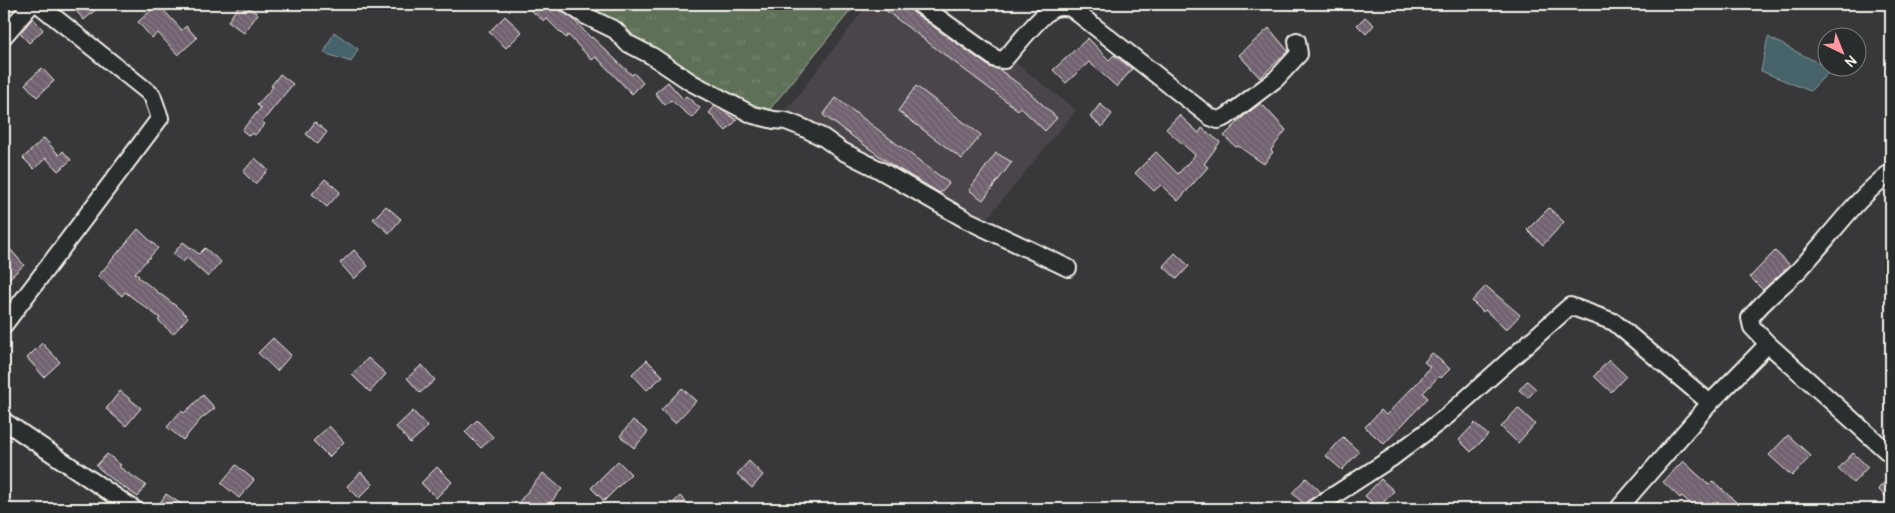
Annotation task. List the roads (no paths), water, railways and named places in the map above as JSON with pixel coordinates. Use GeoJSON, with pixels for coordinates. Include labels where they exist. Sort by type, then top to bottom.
{"type":"FeatureCollection","features":[{"type":"Feature","properties":{"kind":"street"},"geometry":{"type":"LineString","coordinates":[[4,36],[32,4]]}},
{"type":"Feature","properties":{"kind":"street"},"geometry":{"type":"LineString","coordinates":[[4,325],[160,118],[152,95],[38,4]]}},
{"type":"Feature","properties":{"kind":"street"},"geometry":{"type":"LineString","coordinates":[[568,4],[586,16],[615,30],[626,43],[652,56],[692,83],[754,115],[774,120],[786,120],[804,128],[965,219],[1068,268]]}},
{"type":"Feature","properties":{"kind":"street"},"geometry":{"type":"LineString","coordinates":[[919,4],[996,59],[1004,60],[1044,15],[1054,8],[1064,6],[1071,8],[1210,117],[1218,120],[1226,117],[1276,79],[1299,54],[1297,42]]}},
{"type":"Feature","properties":{"kind":"street"},"geometry":{"type":"LineString","coordinates":[[1891,172],[1872,186],[1798,271],[1758,307],[1750,318],[1752,327],[1768,344],[1891,455]]}},
{"type":"Feature","properties":{"kind":"street"},"geometry":{"type":"LineString","coordinates":[[1313,509],[1393,457],[1447,416],[1570,306],[1614,322],[1710,404]]}},
{"type":"Feature","properties":{"kind":"street"},"geometry":{"type":"LineString","coordinates":[[1618,509],[1710,404],[1768,344]]}},
{"type":"Feature","properties":{"kind":"street"},"geometry":{"type":"LineString","coordinates":[[4,421],[134,509]]}},
{"type":"Feature","properties":{"kind":"water"},"geometry":{"type":"Polygon","coordinates":[[[334,32],[358,49],[351,62],[324,53],[334,32]]]}},
{"type":"Feature","properties":{"kind":"water"},"geometry":{"type":"Polygon","coordinates":[[[1768,37],[1818,63],[1818,78],[1823,78],[1810,91],[1761,71],[1768,37]]]}}]}
